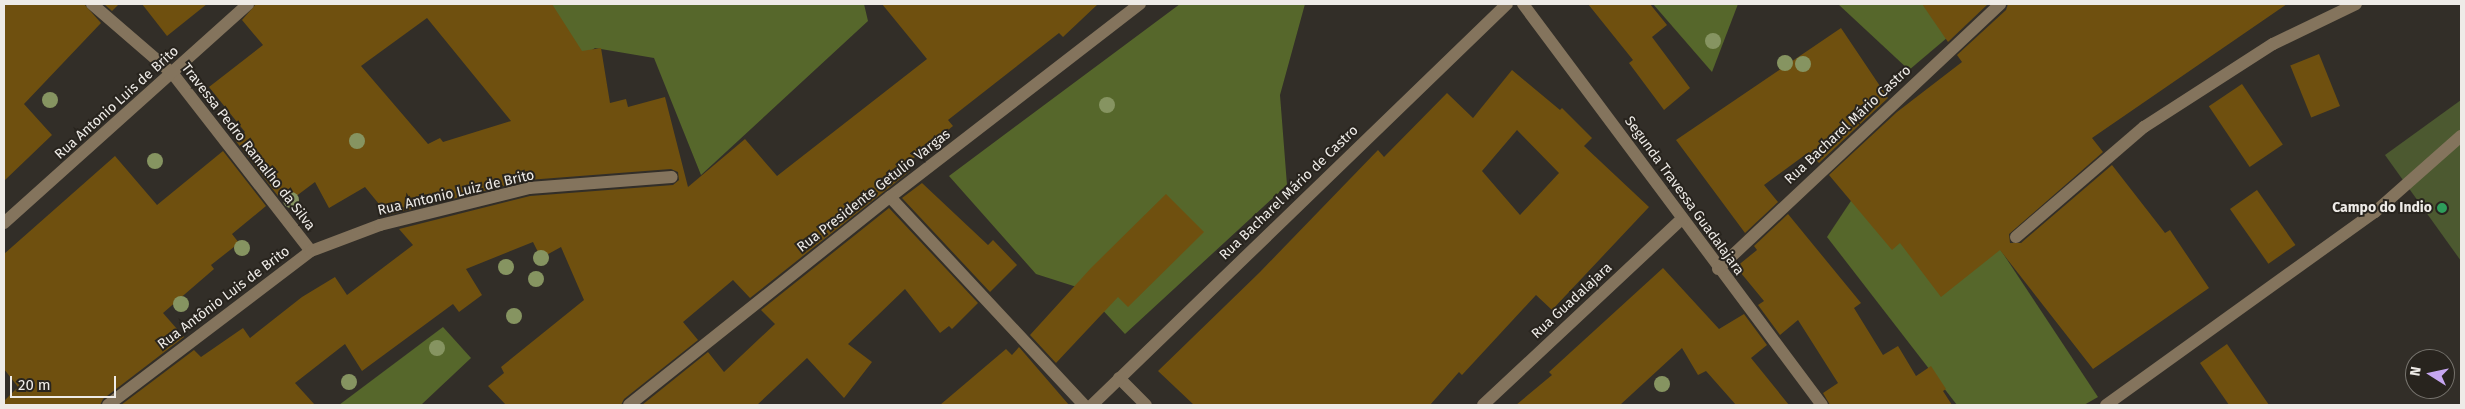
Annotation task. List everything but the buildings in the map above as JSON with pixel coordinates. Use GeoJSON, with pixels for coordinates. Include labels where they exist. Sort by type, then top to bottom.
{"type":"FeatureCollection","features":[{"type":"Feature","properties":{"kind":"street","name":"Travessa Pedro Ramalho da Silva"},"geometry":{"type":"LineString","coordinates":[[92,4],[173,74],[311,251]]}},
{"type":"Feature","properties":{"kind":"street","name":"Rua Antonio Luis de Brito"},"geometry":{"type":"LineString","coordinates":[[4,223],[173,74],[248,4]]}},
{"type":"Feature","properties":{"kind":"street","name":"Rua Presidente Getulio Vargas"},"geometry":{"type":"LineString","coordinates":[[629,405],[890,197],[1140,4]]}},
{"type":"Feature","properties":{"kind":"street","name":"Rua Bacharel Mário de Castro"},"geometry":{"type":"LineString","coordinates":[[1092,405],[1507,4]]}},
{"type":"Feature","properties":{"kind":"street","name":"Segunda Travessa Guadalajara"},"geometry":{"type":"LineString","coordinates":[[1523,4],[1718,269],[1822,405]]}},
{"type":"Feature","properties":{"kind":"street","name":"Rua Bacharel Mário Castro"},"geometry":{"type":"LineString","coordinates":[[1718,269],[2000,4]]}},
{"type":"Feature","properties":{"kind":"street"},"geometry":{"type":"LineString","coordinates":[[2016,238],[2144,126],[2272,44],[2356,4]]}},
{"type":"Feature","properties":{"kind":"street"},"geometry":{"type":"LineString","coordinates":[[2106,405],[2375,212],[2461,136]]}},
{"type":"Feature","properties":{"kind":"street","name":"Rua Antonio Luiz de Brito"},"geometry":{"type":"LineString","coordinates":[[311,251],[380,225],[528,188],[672,177]]}},
{"type":"Feature","properties":{"kind":"street"},"geometry":{"type":"LineString","coordinates":[[890,197],[1084,405]]}},
{"type":"Feature","properties":{"kind":"street","name":"Rua Guadalajara"},"geometry":{"type":"LineString","coordinates":[[1483,405],[1682,219]]}},
{"type":"Feature","properties":{"kind":"street","name":"Rua Antônio Luis de Brito"},"geometry":{"type":"LineString","coordinates":[[108,405],[311,251]]}},
{"type":"Feature","properties":{"kind":"street"},"geometry":{"type":"LineString","coordinates":[[1119,378],[1146,405]]}},
{"type":"Feature","properties":{"kind":"green space"},"geometry":{"type":"Polygon","coordinates":[[[493,4],[864,4],[868,21],[701,175],[654,58],[595,48],[564,70],[525,42],[493,4]]]}},
{"type":"Feature","properties":{"kind":"green space"},"geometry":{"type":"Polygon","coordinates":[[[1180,4],[1305,4],[1280,95],[1287,185],[1125,334],[1083,289],[1036,274],[949,176],[1180,4]]]}},
{"type":"Feature","properties":{"kind":"green space"},"geometry":{"type":"Polygon","coordinates":[[[1653,4],[1738,4],[1712,72],[1653,4]]]}},
{"type":"Feature","properties":{"kind":"green space"},"geometry":{"type":"Polygon","coordinates":[[[1838,4],[1987,4],[1909,70],[1838,4]]]}},
{"type":"Feature","properties":{"kind":"green space","name":"Campo do Indio"},"geometry":{"type":"Polygon","coordinates":[[[2461,100],[2461,261],[2385,155],[2461,100]]]}},
{"type":"Feature","properties":{"kind":"green space"},"geometry":{"type":"Polygon","coordinates":[[[1902,124],[2000,249],[2098,397],[2084,405],[1957,405],[1827,237],[1902,124]]]}},
{"type":"Feature","properties":{"kind":"green space"},"geometry":{"type":"Polygon","coordinates":[[[443,327],[471,358],[421,405],[339,405],[443,327]]]}},
{"type":"Feature","properties":{"kind":"place","name":"Campo do Indio"},"geometry":{"type":"Point","coordinates":[2442,208]}}]}
